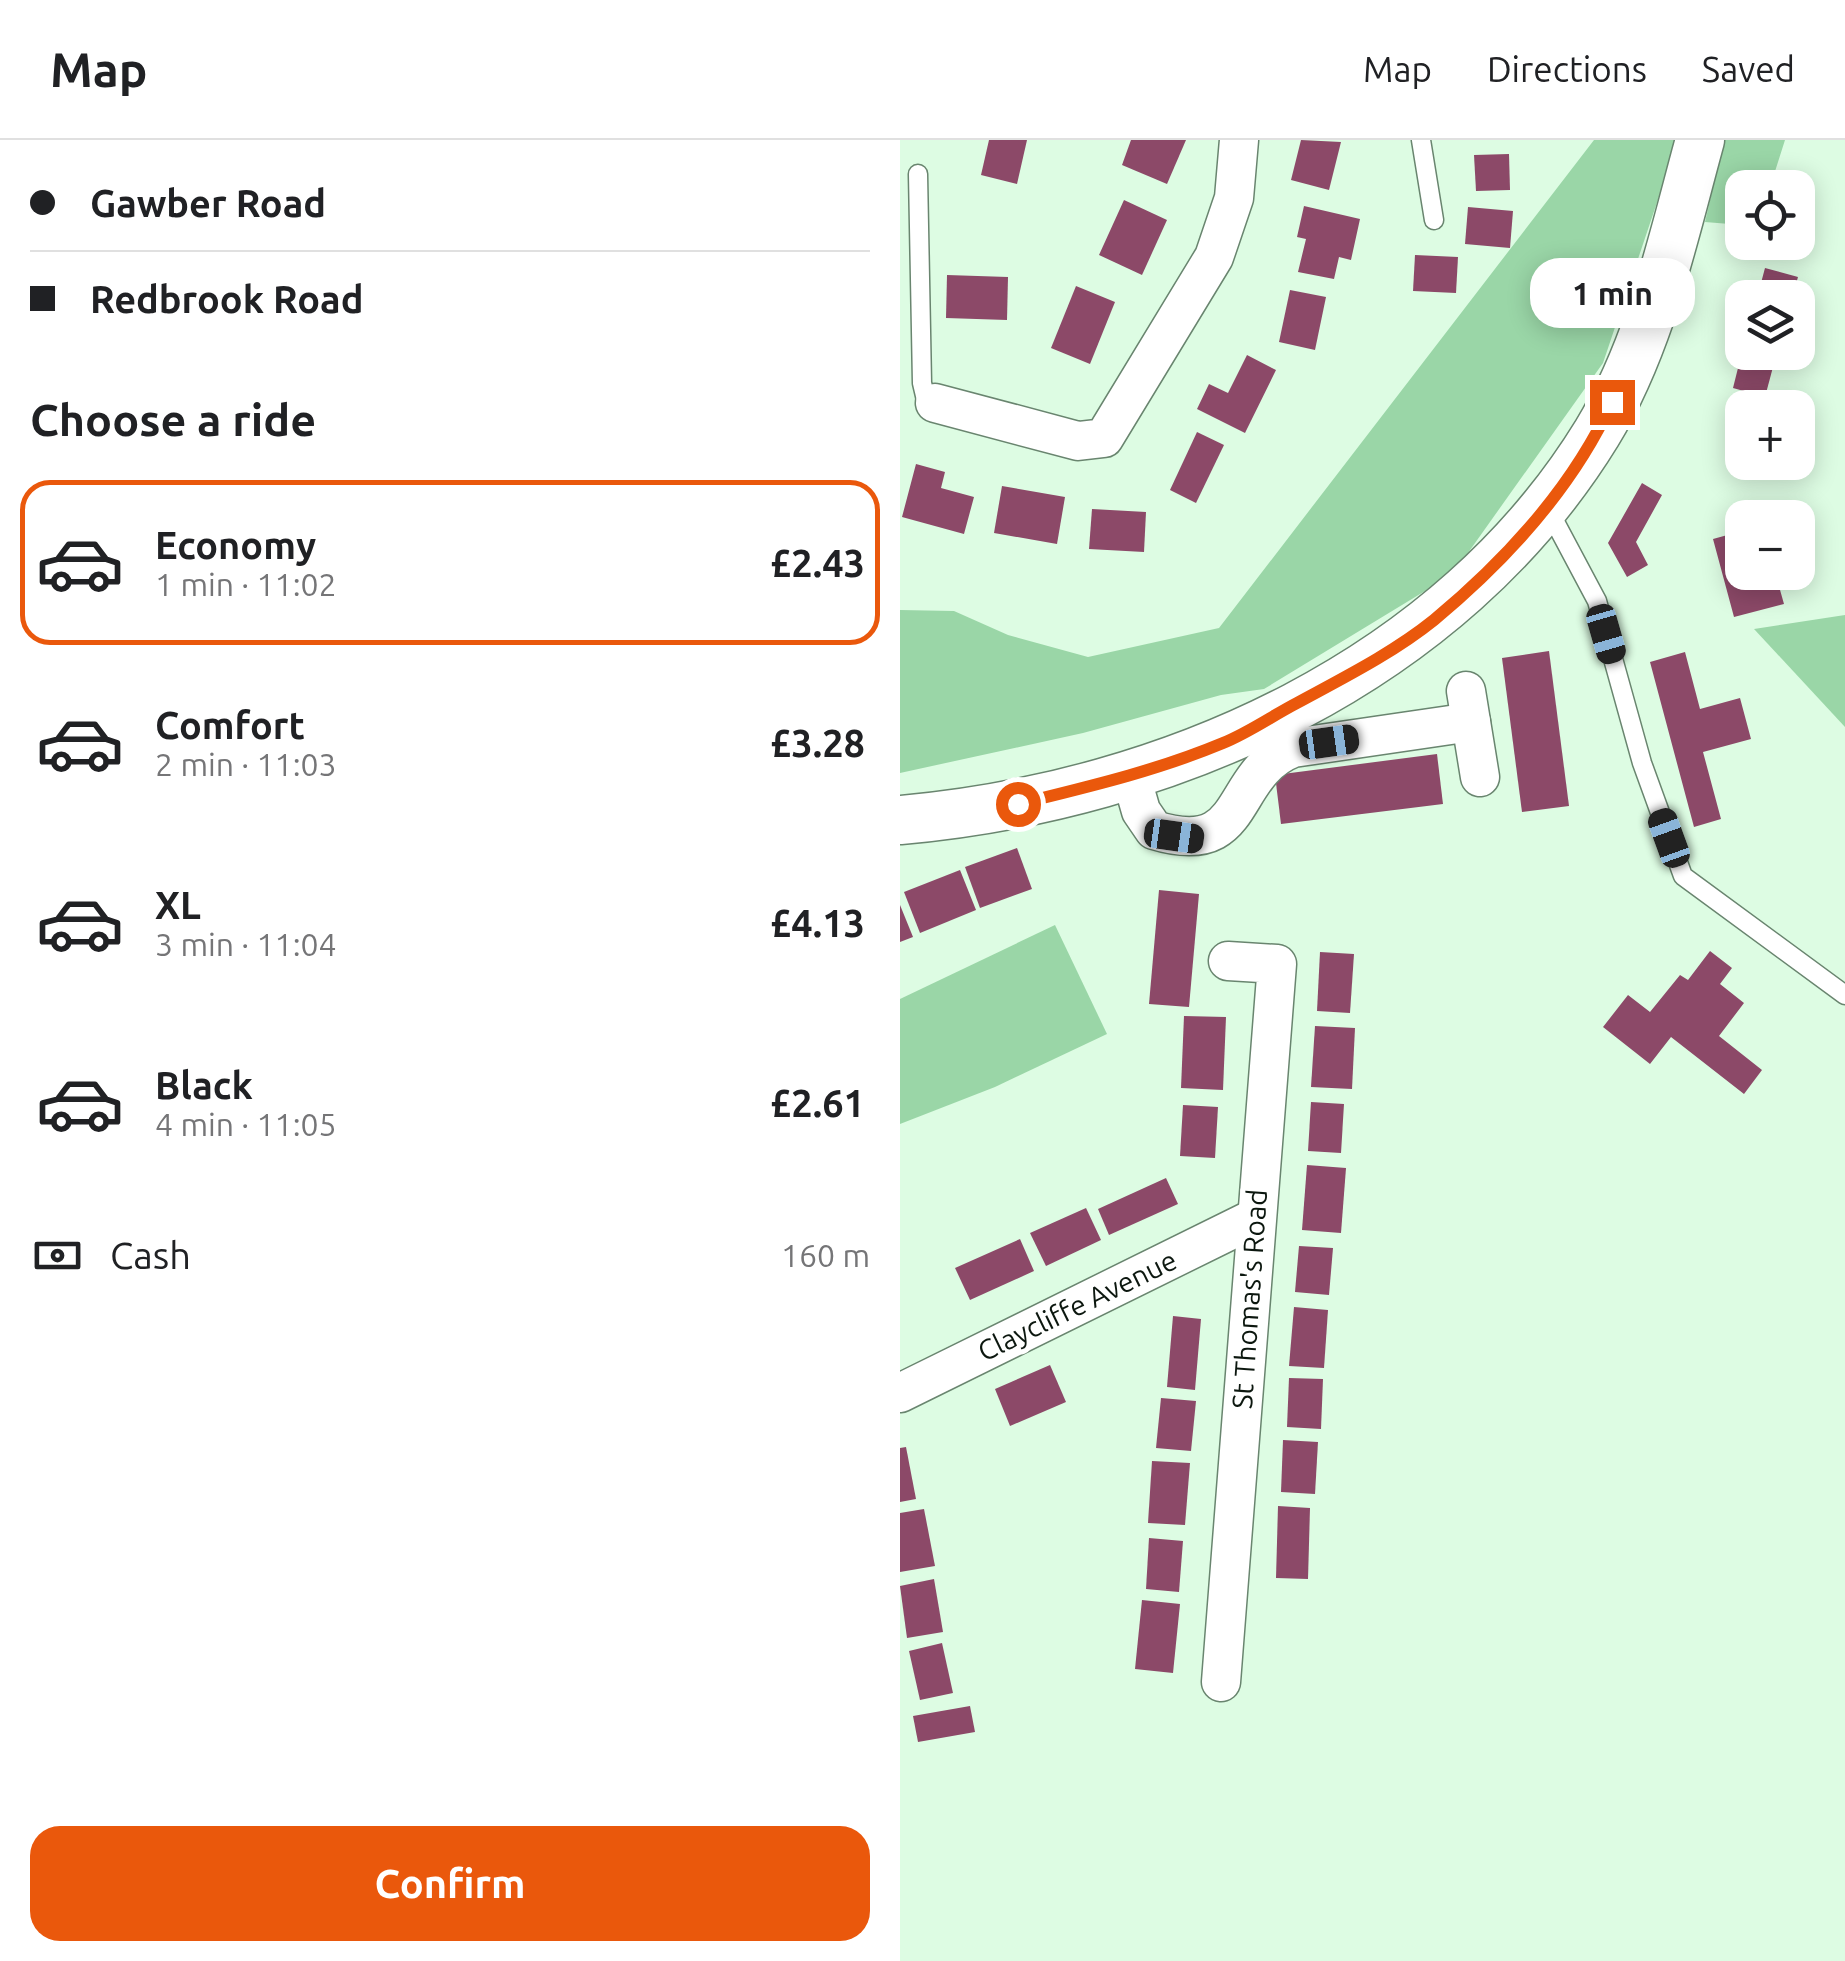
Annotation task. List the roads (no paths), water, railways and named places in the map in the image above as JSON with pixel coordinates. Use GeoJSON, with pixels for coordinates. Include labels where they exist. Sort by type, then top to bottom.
{"type":"FeatureCollection","features":[{"type":"Feature","properties":{"kind":"street"},"geometry":{"type":"LineString","coordinates":[[935,403],[1078,441],[1104,438],[1214,257],[1234,198],[1240,140]]}},
{"type":"Feature","properties":{"kind":"street"},"geometry":{"type":"LineString","coordinates":[[1131,776],[1142,811],[1154,830],[1197,839],[1216,831],[1276,754],[1387,699],[1432,622],[1486,572],[1547,506],[1599,430],[1650,320],[1700,140]]}},
{"type":"Feature","properties":{"kind":"street"},"geometry":{"type":"LineString","coordinates":[[900,820],[980,813],[1131,776],[1226,742],[1387,699],[1469,706],[1480,778]]}},
{"type":"Feature","properties":{"kind":"street","name":"St Thomas's Road"},"geometry":{"type":"LineString","coordinates":[[1220,1682],[1277,964],[1228,961]]}},
{"type":"Feature","properties":{"kind":"street","name":"Claycliffe Avenue"},"geometry":{"type":"LineString","coordinates":[[900,1392],[1255,1218]]}},
{"type":"Feature","properties":{"kind":"lane"},"geometry":{"type":"LineString","coordinates":[[1421,140],[1434,220]]}},
{"type":"Feature","properties":{"kind":"lane"},"geometry":{"type":"LineString","coordinates":[[918,174],[922,383],[926,400],[935,403]]}},
{"type":"Feature","properties":{"kind":"lane"},"geometry":{"type":"LineString","coordinates":[[1547,506],[1596,601],[1642,763],[1682,876],[1845,995]]}}]}
